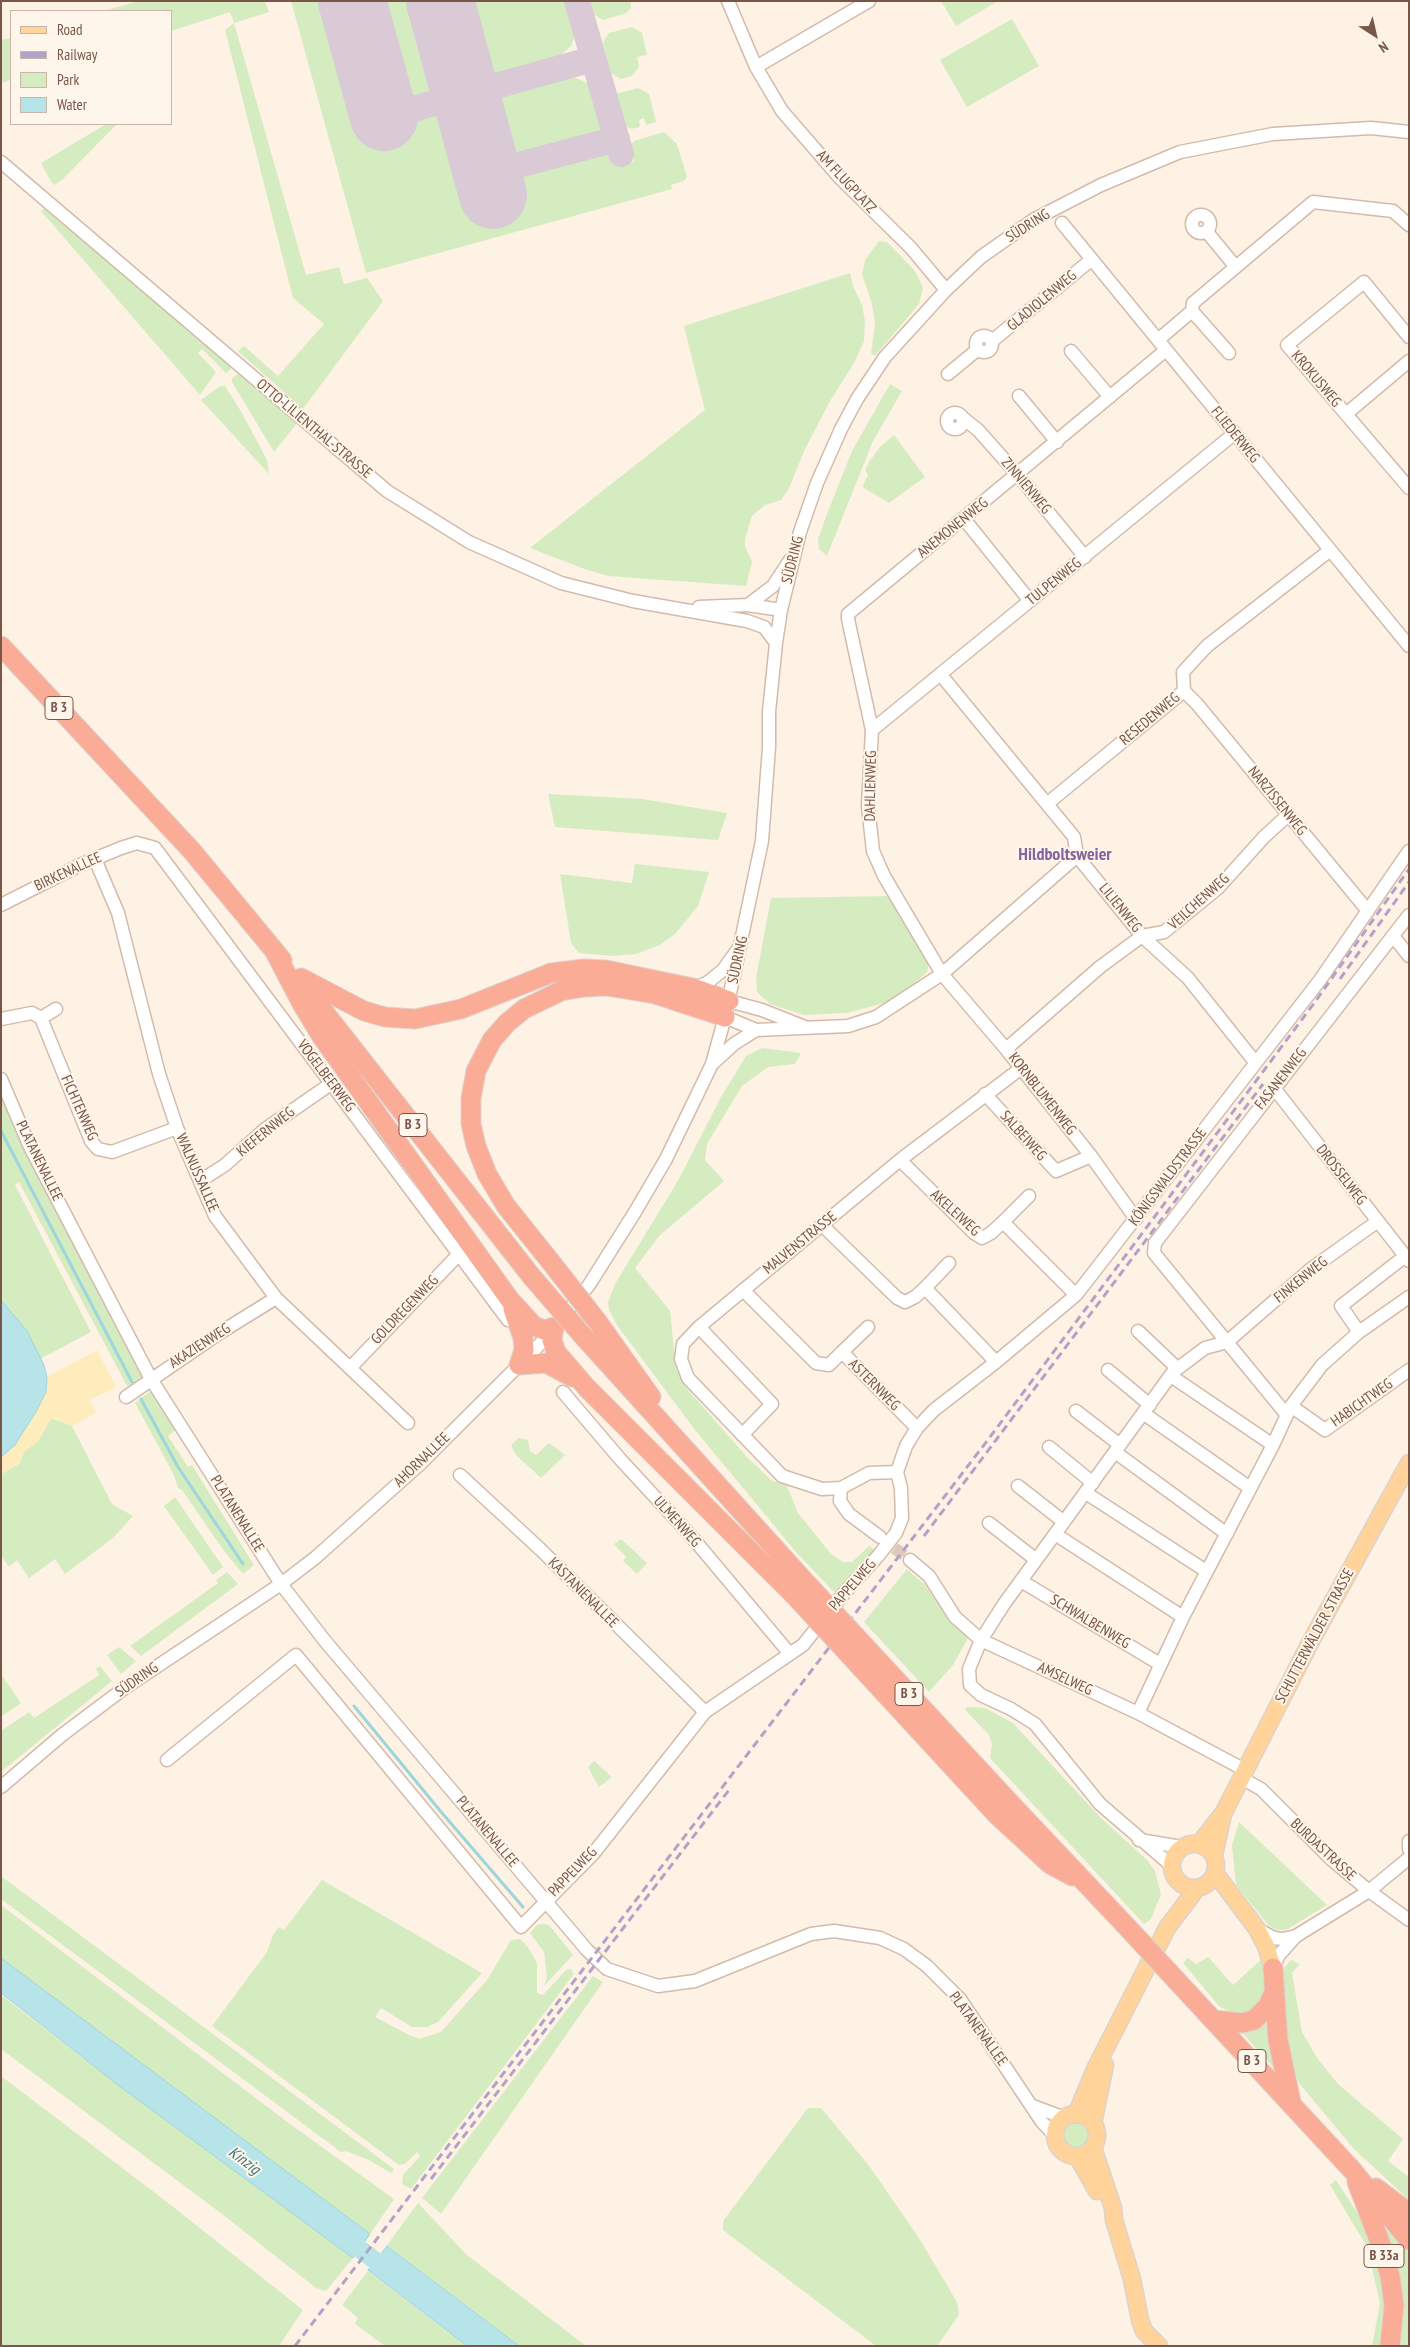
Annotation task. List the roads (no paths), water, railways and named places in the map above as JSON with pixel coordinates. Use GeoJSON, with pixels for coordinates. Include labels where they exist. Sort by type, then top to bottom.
{"type":"FeatureCollection","features":[{"type":"Feature","properties":{"kind":"highway","name":"B 3"},"geometry":{"type":"LineString","coordinates":[[1,646],[192,851],[293,973],[532,1277],[704,1472],[801,1590],[1003,1808],[1050,1864],[1087,1883],[1291,2102],[1353,2171],[1409,2240]]}},
{"type":"Feature","properties":{"kind":"highway"},"geometry":{"type":"LineString","coordinates":[[275,952],[322,1037],[510,1300],[534,1326],[544,1330],[554,1327],[552,1340],[556,1352],[587,1388],[801,1590]]}},
{"type":"Feature","properties":{"kind":"highway"},"geometry":{"type":"LineString","coordinates":[[293,973],[364,1011],[385,1017],[415,1019],[461,1009],[551,973],[584,969],[606,970],[693,988],[727,1009]]}},
{"type":"Feature","properties":{"kind":"highway"},"geometry":{"type":"LineString","coordinates":[[704,1472],[597,1321],[506,1206],[487,1174],[476,1146],[471,1124],[472,1098],[476,1072],[492,1040],[507,1023],[524,1009],[561,991],[607,986],[727,1009]]}},
{"type":"Feature","properties":{"kind":"highway"},"geometry":{"type":"LineString","coordinates":[[510,1300],[523,1338],[524,1350],[519,1365],[546,1363],[561,1369],[587,1388]]}},
{"type":"Feature","properties":{"kind":"highway"},"geometry":{"type":"LineString","coordinates":[[1273,1968],[1278,2040],[1291,2102]]}},
{"type":"Feature","properties":{"kind":"highway"},"geometry":{"type":"LineString","coordinates":[[1214,2020],[1242,2023],[1254,2020],[1268,2006],[1274,1991]]}},
{"type":"Feature","properties":{"kind":"highway","name":"B 3"},"geometry":{"type":"LineString","coordinates":[[1353,2171],[1409,2213]]}},
{"type":"Feature","properties":{"kind":"highway","name":"B 33a"},"geometry":{"type":"LineString","coordinates":[[1353,2171],[1365,2208],[1381,2245],[1390,2276],[1394,2305],[1390,2346]]}},
{"type":"Feature","properties":{"kind":"main road","name":"SCHUTTERWÄLDER STRASSE"},"geometry":{"type":"LineString","coordinates":[[1199,1844],[1224,1812],[1311,1641],[1409,1463]]}},
{"type":"Feature","properties":{"kind":"main road","name":"SCHUTTERWÄLDER STRASSE"},"geometry":{"type":"LineString","coordinates":[[1214,1855],[1224,1812]]}},
{"type":"Feature","properties":{"kind":"main road"},"geometry":{"type":"LineString","coordinates":[[1106,2052],[1093,2123],[1097,2136],[1093,2148],[1086,2154],[1077,2156],[1064,2152],[1058,2145],[1056,2129],[1071,2116],[1096,2067],[1106,2052],[1127,2004],[1172,1921],[1200,1887],[1210,1881],[1215,1873],[1216,1862],[1214,1855],[1208,1848],[1199,1844],[1182,1847],[1173,1859],[1175,1873],[1172,1921]]}},
{"type":"Feature","properties":{"kind":"main road"},"geometry":{"type":"LineString","coordinates":[[1175,1873],[1190,1888],[1200,1887],[1238,1905]]}},
{"type":"Feature","properties":{"kind":"main road"},"geometry":{"type":"LineString","coordinates":[[1215,1873],[1257,1929],[1266,1946],[1273,1968]]}},
{"type":"Feature","properties":{"kind":"main road"},"geometry":{"type":"LineString","coordinates":[[1071,2116],[1086,2117],[1093,2123]]}},
{"type":"Feature","properties":{"kind":"main road"},"geometry":{"type":"LineString","coordinates":[[1093,2148],[1113,2208],[1114,2220],[1130,2271],[1144,2338],[1159,2346]]}},
{"type":"Feature","properties":{"kind":"main road"},"geometry":{"type":"LineString","coordinates":[[1077,2156],[1096,2189],[1105,2212],[1114,2220]]}},
{"type":"Feature","properties":{"kind":"street","name":"AM FLUGPLATZ"},"geometry":{"type":"LineString","coordinates":[[728,1],[756,67],[782,112],[840,178],[911,248],[946,290]]}},
{"type":"Feature","properties":{"kind":"street"},"geometry":{"type":"LineString","coordinates":[[756,67],[869,1]]}},
{"type":"Feature","properties":{"kind":"street","name":"SÜDRING"},"geometry":{"type":"LineString","coordinates":[[554,1327],[589,1285],[635,1212],[666,1159],[712,1064],[727,1009],[762,841],[769,747],[769,712],[776,643],[781,610],[795,552],[817,483],[857,399],[885,357],[946,290],[981,257],[1035,219],[1101,186],[1180,152],[1273,134],[1371,128],[1409,132]]}},
{"type":"Feature","properties":{"kind":"street","name":"OTTO-LILIENTHAL-STRASSE"},"geometry":{"type":"LineString","coordinates":[[1,162],[387,491],[469,542],[561,583],[633,601],[747,621],[764,627],[776,643]]}},
{"type":"Feature","properties":{"kind":"street"},"geometry":{"type":"LineString","coordinates":[[1158,340],[1192,311],[1193,302],[1200,295],[1313,202],[1393,211],[1409,225]]}},
{"type":"Feature","properties":{"kind":"street","name":"FLIEDERWEG"},"geometry":{"type":"LineString","coordinates":[[1062,223],[1235,433],[1329,551],[1409,646]]}},
{"type":"Feature","properties":{"kind":"street"},"geometry":{"type":"LineString","coordinates":[[1207,232],[1236,266]]}},
{"type":"Feature","properties":{"kind":"street","name":"GLADIOLENWEG"},"geometry":{"type":"LineString","coordinates":[[948,374],[977,350],[982,353],[988,352],[992,347],[992,342],[1091,260]]}},
{"type":"Feature","properties":{"kind":"street","name":"KROKUSWEG"},"geometry":{"type":"LineString","coordinates":[[1409,337],[1364,282],[1288,345],[1409,487]]}},
{"type":"Feature","properties":{"kind":"street"},"geometry":{"type":"LineString","coordinates":[[1192,311],[1228,352]]}},
{"type":"Feature","properties":{"kind":"street","name":"ANEMONENWEG"},"geometry":{"type":"LineString","coordinates":[[848,614],[1018,475],[1166,350]]}},
{"type":"Feature","properties":{"kind":"street"},"geometry":{"type":"LineString","coordinates":[[1071,351],[1110,397]]}},
{"type":"Feature","properties":{"kind":"street"},"geometry":{"type":"LineString","coordinates":[[1346,414],[1409,361]]}},
{"type":"Feature","properties":{"kind":"street"},"geometry":{"type":"LineString","coordinates":[[1019,396],[1057,442]]}},
{"type":"Feature","properties":{"kind":"street","name":"ZINNIENWEG"},"geometry":{"type":"LineString","coordinates":[[963,418],[978,430],[1018,475],[1085,557]]}},
{"type":"Feature","properties":{"kind":"street","name":"TULPENWEG"},"geometry":{"type":"LineString","coordinates":[[872,730],[1235,433]]}},
{"type":"Feature","properties":{"kind":"street"},"geometry":{"type":"LineString","coordinates":[[964,518],[1030,601]]}},
{"type":"Feature","properties":{"kind":"street","name":"RESEDENWEG"},"geometry":{"type":"LineString","coordinates":[[1048,803],[1184,691],[1183,672],[1207,646],[1329,551]]}},
{"type":"Feature","properties":{"kind":"street"},"geometry":{"type":"LineString","coordinates":[[748,605],[773,586],[795,552]]}},
{"type":"Feature","properties":{"kind":"street","name":"OTTO-LILIENTHAL-STRASSE"},"geometry":{"type":"LineString","coordinates":[[677,608],[748,605],[781,610]]}},
{"type":"Feature","properties":{"kind":"street","name":"DAHLIENWEG"},"geometry":{"type":"LineString","coordinates":[[848,614],[872,730],[868,806],[873,851],[884,876],[942,974]]}},
{"type":"Feature","properties":{"kind":"street","name":"LILIENWEG"},"geometry":{"type":"LineString","coordinates":[[941,675],[1074,837],[1077,856],[1142,936],[1188,978],[1255,1062]]}},
{"type":"Feature","properties":{"kind":"street","name":"NARZISSENWEG"},"geometry":{"type":"LineString","coordinates":[[1184,691],[1197,704],[1368,911]]}},
{"type":"Feature","properties":{"kind":"street","name":"VEILCHENWEG"},"geometry":{"type":"LineString","coordinates":[[1006,1049],[1100,967],[1142,936],[1164,932],[1218,888],[1264,837],[1288,815]]}},
{"type":"Feature","properties":{"kind":"street","name":"BIRKENALLEE"},"geometry":{"type":"LineString","coordinates":[[1,905],[95,859],[137,844]]}},
{"type":"Feature","properties":{"kind":"street","name":"VOGELBEERWEG"},"geometry":{"type":"LineString","coordinates":[[137,844],[155,848],[508,1320]]}},
{"type":"Feature","properties":{"kind":"street","name":"KÖNIGSWALDSTRASSE"},"geometry":{"type":"LineString","coordinates":[[897,1472],[906,1446],[917,1428],[934,1410],[996,1362],[1076,1295],[1320,980],[1409,851]]}},
{"type":"Feature","properties":{"kind":"street"},"geometry":{"type":"LineString","coordinates":[[712,1064],[734,1044],[756,1030],[848,1026],[876,1017],[942,974],[1077,856]]}},
{"type":"Feature","properties":{"kind":"street","name":"WALNUSSALLEE"},"geometry":{"type":"LineString","coordinates":[[95,859],[118,913],[160,1074],[177,1128],[215,1216],[276,1298],[408,1423]]}},
{"type":"Feature","properties":{"kind":"street","name":"FASANENWEG"},"geometry":{"type":"LineString","coordinates":[[1227,1342],[1154,1253],[1156,1243],[1409,915]]}},
{"type":"Feature","properties":{"kind":"street"},"geometry":{"type":"LineString","coordinates":[[1392,936],[1409,956]]}},
{"type":"Feature","properties":{"kind":"street"},"geometry":{"type":"LineString","coordinates":[[693,988],[707,983],[724,970],[741,945]]}},
{"type":"Feature","properties":{"kind":"street","name":"KORNBLUMENWEG"},"geometry":{"type":"LineString","coordinates":[[942,974],[1006,1049],[1091,1156],[1136,1219]]}},
{"type":"Feature","properties":{"kind":"street"},"geometry":{"type":"LineString","coordinates":[[1,1019],[32,1013],[41,1018],[56,1009]]}},
{"type":"Feature","properties":{"kind":"street"},"geometry":{"type":"LineString","coordinates":[[727,1009],[762,1010],[809,1029]]}},
{"type":"Feature","properties":{"kind":"street"},"geometry":{"type":"LineString","coordinates":[[727,1009],[756,1030]]}},
{"type":"Feature","properties":{"kind":"street","name":"FICHTENWEG"},"geometry":{"type":"LineString","coordinates":[[41,1018],[91,1141],[98,1149],[112,1152],[177,1128]]}},
{"type":"Feature","properties":{"kind":"street","name":"MALVENSTRASSE"},"geometry":{"type":"LineString","coordinates":[[699,1327],[900,1160],[1020,1068]]}},
{"type":"Feature","properties":{"kind":"street","name":"PLATANENALLEE"},"geometry":{"type":"LineString","coordinates":[[1,1079],[30,1147],[150,1379],[281,1584],[325,1641],[545,1901],[607,1969],[658,1986],[695,1981],[811,1934],[834,1931],[880,1938],[904,1949],[927,1966],[960,1999],[1056,2137]]}},
{"type":"Feature","properties":{"kind":"street","name":"KIEFERNWEG"},"geometry":{"type":"LineString","coordinates":[[200,1181],[226,1166],[264,1130],[332,1083]]}},
{"type":"Feature","properties":{"kind":"street","name":"DROSSELWEG"},"geometry":{"type":"LineString","coordinates":[[1274,1088],[1407,1259]]}},
{"type":"Feature","properties":{"kind":"street","name":"SALBEIWEG"},"geometry":{"type":"LineString","coordinates":[[985,1094],[1056,1171],[1091,1156]]}},
{"type":"Feature","properties":{"kind":"street","name":"AKELEIWEG"},"geometry":{"type":"LineString","coordinates":[[900,1160],[982,1238],[992,1233],[1003,1222],[1076,1295]]}},
{"type":"Feature","properties":{"kind":"street"},"geometry":{"type":"LineString","coordinates":[[1003,1222],[1029,1196]]}},
{"type":"Feature","properties":{"kind":"street","name":"FINKENWEG"},"geometry":{"type":"LineString","coordinates":[[1227,1342],[1311,1269],[1378,1221]]}},
{"type":"Feature","properties":{"kind":"street"},"geometry":{"type":"LineString","coordinates":[[822,1225],[897,1298],[906,1302],[925,1288],[949,1263]]}},
{"type":"Feature","properties":{"kind":"street","name":"GOLDREGENWEG"},"geometry":{"type":"LineString","coordinates":[[351,1367],[460,1254]]}},
{"type":"Feature","properties":{"kind":"street"},"geometry":{"type":"LineString","coordinates":[[1359,1332],[1341,1306],[1407,1259]]}},
{"type":"Feature","properties":{"kind":"street"},"geometry":{"type":"LineString","coordinates":[[925,1288],[996,1362]]}},
{"type":"Feature","properties":{"kind":"street","name":"ASTERNWEG"},"geometry":{"type":"LineString","coordinates":[[743,1290],[816,1364],[829,1365],[842,1352],[917,1428]]}},
{"type":"Feature","properties":{"kind":"street"},"geometry":{"type":"LineString","coordinates":[[1138,1713],[1183,1617],[1273,1445],[1289,1410],[1322,1365],[1359,1332],[1409,1297]]}},
{"type":"Feature","properties":{"kind":"street","name":"AKAZIENWEG"},"geometry":{"type":"LineString","coordinates":[[126,1397],[150,1379],[276,1298]]}},
{"type":"Feature","properties":{"kind":"street","name":"AHORNALLEE"},"geometry":{"type":"LineString","coordinates":[[281,1584],[315,1558],[420,1464],[519,1365],[554,1327]]}},
{"type":"Feature","properties":{"kind":"street"},"geometry":{"type":"LineString","coordinates":[[742,1435],[772,1404],[699,1327],[683,1344],[681,1359],[688,1378],[742,1435],[782,1476],[822,1489],[841,1488],[869,1473],[897,1472]]}},
{"type":"Feature","properties":{"kind":"street"},"geometry":{"type":"LineString","coordinates":[[842,1352],[868,1327]]}},
{"type":"Feature","properties":{"kind":"street"},"geometry":{"type":"LineString","coordinates":[[1138,1331],[1174,1372],[1273,1445]]}},
{"type":"Feature","properties":{"kind":"street"},"geometry":{"type":"LineString","coordinates":[[1175,1873],[1100,1804],[1034,1724],[981,1695],[970,1686],[969,1669],[981,1640],[1035,1559],[1090,1488],[1174,1372],[1205,1348],[1227,1342],[1289,1410]]}},
{"type":"Feature","properties":{"kind":"street"},"geometry":{"type":"LineString","coordinates":[[1108,1370],[1147,1409],[1250,1488]]}},
{"type":"Feature","properties":{"kind":"street","name":"HABICHTWEG"},"geometry":{"type":"LineString","coordinates":[[1289,1410],[1325,1430],[1409,1370]]}},
{"type":"Feature","properties":{"kind":"street","name":"ULMENWEG"},"geometry":{"type":"LineString","coordinates":[[563,1392],[620,1459],[691,1536],[790,1654]]}},
{"type":"Feature","properties":{"kind":"street"},"geometry":{"type":"LineString","coordinates":[[1076,1411],[1118,1449],[1227,1534]]}},
{"type":"Feature","properties":{"kind":"street"},"geometry":{"type":"LineString","coordinates":[[1049,1446],[1090,1488],[1206,1571]]}},
{"type":"Feature","properties":{"kind":"street","name":"PAPPELWEG"},"geometry":{"type":"LineString","coordinates":[[545,1901],[593,1854],[705,1712],[803,1645],[845,1592],[878,1556],[896,1533],[902,1518],[901,1488],[897,1472]]}},
{"type":"Feature","properties":{"kind":"street","name":"KASTANIENALLEE"},"geometry":{"type":"LineString","coordinates":[[460,1475],[540,1549],[705,1712]]}},
{"type":"Feature","properties":{"kind":"street"},"geometry":{"type":"LineString","coordinates":[[1018,1486],[1064,1522]]}},
{"type":"Feature","properties":{"kind":"street"},"geometry":{"type":"LineString","coordinates":[[841,1488],[840,1501],[849,1514],[880,1537]]}},
{"type":"Feature","properties":{"kind":"street"},"geometry":{"type":"LineString","coordinates":[[990,1523],[1035,1559]]}},
{"type":"Feature","properties":{"kind":"street"},"geometry":{"type":"LineString","coordinates":[[1055,1534],[1183,1617]]}},
{"type":"Feature","properties":{"kind":"street","name":"AMSELWEG"},"geometry":{"type":"LineString","coordinates":[[910,1560],[929,1576],[955,1617],[981,1640],[1138,1713],[1243,1774]]}},
{"type":"Feature","properties":{"kind":"street","name":"SCHWALBENWEG"},"geometry":{"type":"LineString","coordinates":[[1021,1581],[1160,1664]]}},
{"type":"Feature","properties":{"kind":"street","name":"SÜDRING"},"geometry":{"type":"LineString","coordinates":[[3,1785],[62,1736],[126,1688],[281,1584]]}},
{"type":"Feature","properties":{"kind":"street"},"geometry":{"type":"LineString","coordinates":[[167,1760],[296,1655],[521,1927],[532,1918],[545,1901]]}},
{"type":"Feature","properties":{"kind":"street","name":"BURDASTRASSE"},"geometry":{"type":"LineString","coordinates":[[1243,1774],[1270,1798],[1325,1854],[1369,1891],[1409,1920]]}},
{"type":"Feature","properties":{"kind":"street"},"geometry":{"type":"LineString","coordinates":[[1139,1840],[1182,1847]]}},
{"type":"Feature","properties":{"kind":"street"},"geometry":{"type":"LineString","coordinates":[[1409,1841],[1409,1849]]}},
{"type":"Feature","properties":{"kind":"street"},"geometry":{"type":"LineString","coordinates":[[1273,1968],[1279,1955],[1296,1936],[1369,1891],[1409,1858]]}},
{"type":"Feature","properties":{"kind":"street"},"geometry":{"type":"LineString","coordinates":[[1257,1929],[1274,1938],[1283,1939],[1296,1936]]}},
{"type":"Feature","properties":{"kind":"street"},"geometry":{"type":"LineString","coordinates":[[1033,2106],[1071,2116]]}},
{"type":"Feature","properties":{"kind":"water"},"geometry":{"type":"Polygon","coordinates":[[[1,1300],[27,1331],[44,1365],[47,1377],[46,1392],[37,1410],[15,1445],[1,1457],[1,1300]]]}},
{"type":"Feature","properties":{"kind":"water"},"geometry":{"type":"Polygon","coordinates":[[[1,1958],[370,2234],[353,2258],[118,2085],[1,1993],[1,1958]]]}},
{"type":"Feature","properties":{"kind":"water"},"geometry":{"type":"Polygon","coordinates":[[[387,2246],[519,2346],[467,2346],[368,2270],[387,2246]]]}},
{"type":"Feature","properties":{"kind":"waterway"},"geometry":{"type":"LineString","coordinates":[[1,1131],[132,1382]]}},
{"type":"Feature","properties":{"kind":"waterway"},"geometry":{"type":"LineString","coordinates":[[141,1399],[178,1467],[243,1564]]}},
{"type":"Feature","properties":{"kind":"waterway"},"geometry":{"type":"LineString","coordinates":[[354,1706],[442,1813],[523,1907]]}},
{"type":"Feature","properties":{"kind":"waterway","name":"Kinzig"},"geometry":{"type":"LineString","coordinates":[[340,2234],[393,2274]]}},
{"type":"Feature","properties":{"kind":"tunnel"},"geometry":{"type":"LineString","coordinates":[[880,1537],[910,1560]]}},
{"type":"Feature","properties":{"kind":"railway"},"geometry":{"type":"LineString","coordinates":[[295,2346],[987,1441],[1315,1002],[1409,869]]}},
{"type":"Feature","properties":{"kind":"railway"},"geometry":{"type":"LineString","coordinates":[[1340,979],[1409,882]]}},
{"type":"Feature","properties":{"kind":"railway"},"geometry":{"type":"LineString","coordinates":[[924,1536],[1263,1084]]}},
{"type":"Feature","properties":{"kind":"railway"},"geometry":{"type":"LineString","coordinates":[[431,2179],[729,1790]]}},
{"type":"Feature","properties":{"kind":"district","name":"Hildboltsweier"},"geometry":{"type":"Point","coordinates":[1065,855]}}]}
